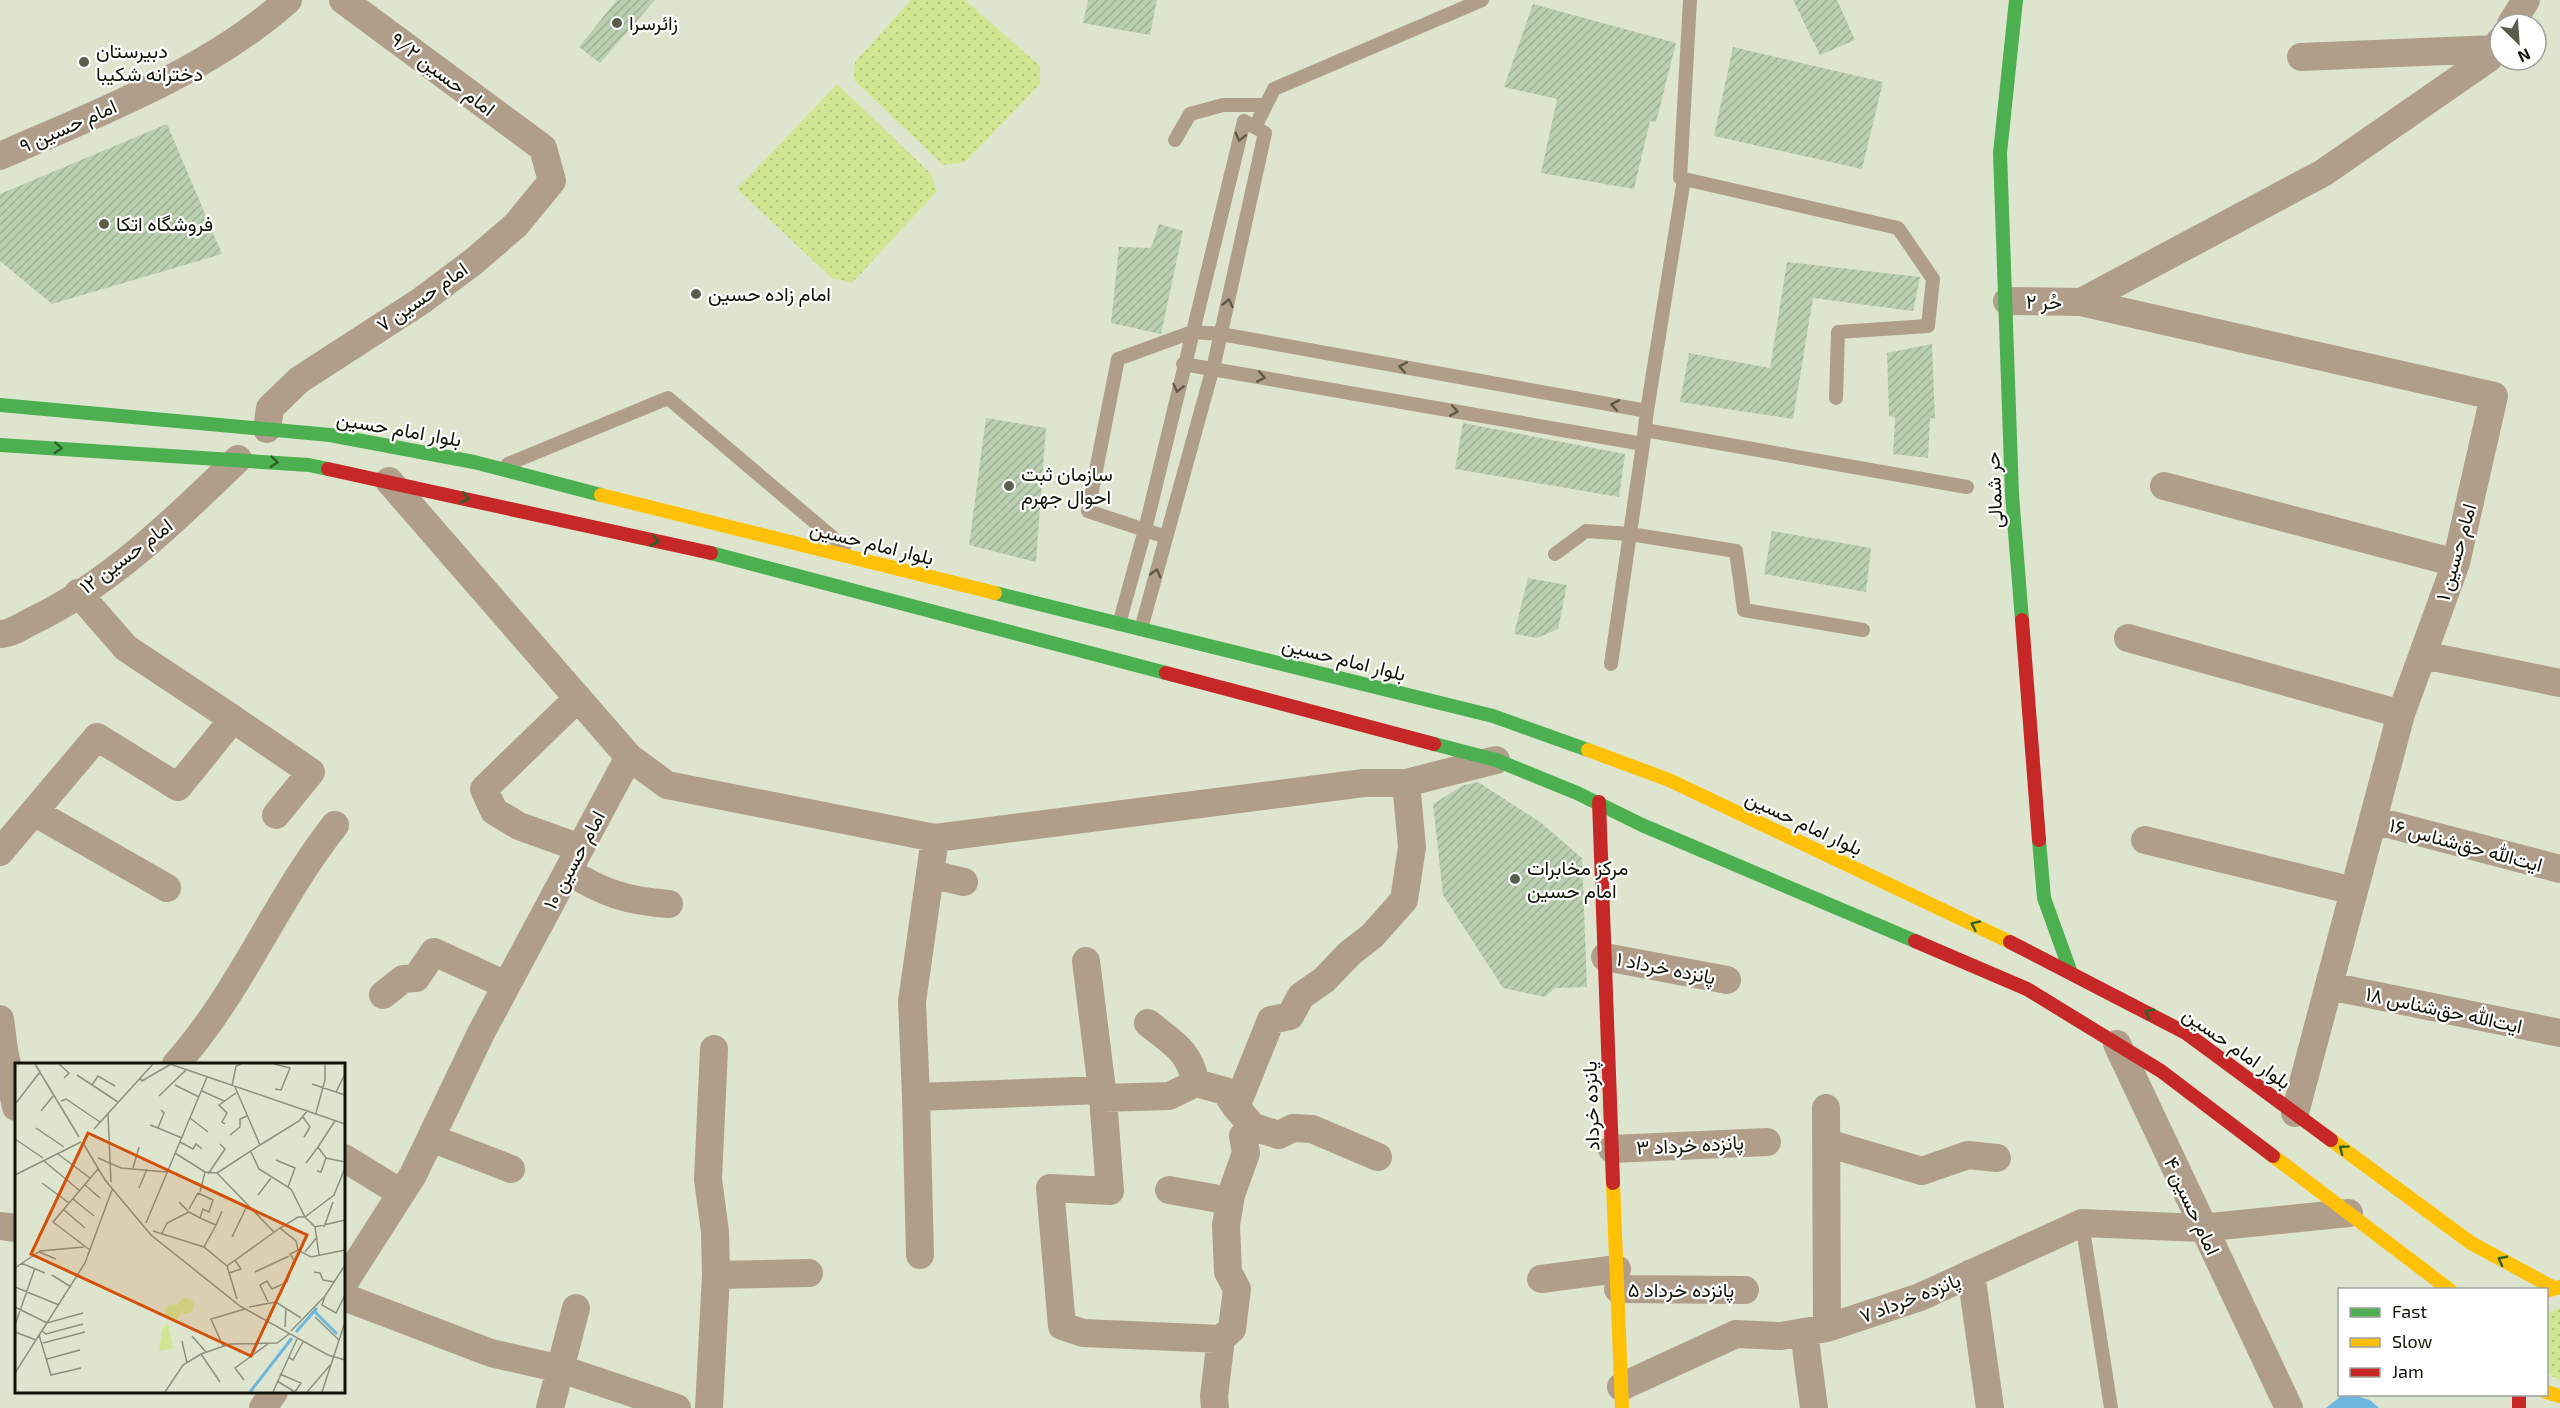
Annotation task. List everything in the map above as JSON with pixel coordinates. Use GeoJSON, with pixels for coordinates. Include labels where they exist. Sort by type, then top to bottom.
{"type":"FeatureCollection","features":[{"type":"Feature","properties":{"kind":"main road","name":"حر شمالی"},"geometry":{"type":"LineString","coordinates":[[2016,0],[2000,153],[2007,301],[2012,495],[2044,898],[2071,973]]}},
{"type":"Feature","properties":{"kind":"main road","name":"بلوار امام حسین"},"geometry":{"type":"LineString","coordinates":[[0,405],[330,435],[497,468],[762,536],[1493,716],[1669,780],[2071,973],[2186,1033],[2471,1244],[2553,1289]]}},
{"type":"Feature","properties":{"kind":"main road"},"geometry":{"type":"LineString","coordinates":[[0,444],[309,465],[389,481],[756,566],[1496,760],[1599,802],[1642,825],[2026,988],[2161,1071],[2447,1288]]}},
{"type":"Feature","properties":{"kind":"main road"},"geometry":{"type":"LineString","coordinates":[[756,566],[762,536]]}},
{"type":"Feature","properties":{"kind":"main road","name":"پانزده خرداد"},"geometry":{"type":"LineString","coordinates":[[1599,802],[1621,1398]]}},
{"type":"Feature","properties":{"kind":"street","name":"امام حسین ۹"},"geometry":{"type":"LineString","coordinates":[[0,156],[143,93],[259,26],[288,0]]}},
{"type":"Feature","properties":{"kind":"street","name":"امام حسین ۹/۲"},"geometry":{"type":"LineString","coordinates":[[343,0],[543,148]]}},
{"type":"Feature","properties":{"kind":"street"},"geometry":{"type":"LineString","coordinates":[[2301,57],[2488,46]]}},
{"type":"Feature","properties":{"kind":"street"},"geometry":{"type":"LineString","coordinates":[[2081,302],[2323,173],[2488,59]]}},
{"type":"Feature","properties":{"kind":"street","name":"امام حسین ۷"},"geometry":{"type":"LineString","coordinates":[[267,429],[270,408],[299,380],[421,301],[516,225],[552,181],[543,148]]}},
{"type":"Feature","properties":{"kind":"street","name":"حُر ۲"},"geometry":{"type":"LineString","coordinates":[[2007,301],[2081,302]]}},
{"type":"Feature","properties":{"kind":"street","name":"امام حسین ۱"},"geometry":{"type":"LineString","coordinates":[[2081,302],[2494,396],[2456,563],[2401,714],[2295,1113]]}},
{"type":"Feature","properties":{"kind":"street","name":"امام حسین ۱۲"},"geometry":{"type":"LineString","coordinates":[[0,634],[42,617],[104,577],[186,510],[238,459]]}},
{"type":"Feature","properties":{"kind":"street"},"geometry":{"type":"LineString","coordinates":[[389,481],[629,757],[667,785],[934,838],[1364,783],[1406,783],[1496,760]]}},
{"type":"Feature","properties":{"kind":"street"},"geometry":{"type":"LineString","coordinates":[[2164,486],[2456,563]]}},
{"type":"Feature","properties":{"kind":"street"},"geometry":{"type":"LineString","coordinates":[[78,593],[126,648],[311,772],[276,815]]}},
{"type":"Feature","properties":{"kind":"street"},"geometry":{"type":"LineString","coordinates":[[2128,638],[2401,714]]}},
{"type":"Feature","properties":{"kind":"street"},"geometry":{"type":"LineString","coordinates":[[2422,655],[2560,683]]}},
{"type":"Feature","properties":{"kind":"street"},"geometry":{"type":"LineString","coordinates":[[578,698],[484,789],[494,811],[574,859],[596,889],[633,902],[669,904]]}},
{"type":"Feature","properties":{"kind":"street"},"geometry":{"type":"LineString","coordinates":[[0,852],[98,737],[178,787],[233,719]]}},
{"type":"Feature","properties":{"kind":"street","name":"امام حسین ۱۰"},"geometry":{"type":"LineString","coordinates":[[345,1281],[401,1193],[431,1138],[506,985],[629,757]]}},
{"type":"Feature","properties":{"kind":"street"},"geometry":{"type":"LineString","coordinates":[[1215,1408],[1214,1396],[1221,1339],[1232,1329],[1237,1289],[1228,1272],[1226,1225],[1230,1201],[1246,1153],[1243,1136],[1244,1117],[1271,1020],[1290,1016],[1301,996],[1324,980],[1350,953],[1372,936],[1404,900],[1412,847],[1406,783]]}},
{"type":"Feature","properties":{"kind":"street"},"geometry":{"type":"LineString","coordinates":[[34,812],[167,888]]}},
{"type":"Feature","properties":{"kind":"street","name":"ایت‌الله حق‌شناس ۱۶"},"geometry":{"type":"LineString","coordinates":[[2373,820],[2560,869]]}},
{"type":"Feature","properties":{"kind":"street"},"geometry":{"type":"LineString","coordinates":[[178,1063],[204,1034],[311,856],[335,825]]}},
{"type":"Feature","properties":{"kind":"street"},"geometry":{"type":"LineString","coordinates":[[920,1255],[912,1002],[934,838]]}},
{"type":"Feature","properties":{"kind":"street"},"geometry":{"type":"LineString","coordinates":[[2145,840],[2354,891]]}},
{"type":"Feature","properties":{"kind":"street"},"geometry":{"type":"LineString","coordinates":[[930,874],[964,882]]}},
{"type":"Feature","properties":{"kind":"street"},"geometry":{"type":"LineString","coordinates":[[383,995],[403,979],[416,978],[434,952],[506,985]]}},
{"type":"Feature","properties":{"kind":"street","name":"پانزده خرداد ۱"},"geometry":{"type":"LineString","coordinates":[[1605,957],[1727,980]]}},
{"type":"Feature","properties":{"kind":"street"},"geometry":{"type":"LineString","coordinates":[[1086,961],[1102,1094],[1110,1191],[1050,1188],[1062,1326],[1083,1333],[1221,1339]]}},
{"type":"Feature","properties":{"kind":"street","name":"ایت‌الله حق‌شناس ۱۸"},"geometry":{"type":"LineString","coordinates":[[2329,986],[2560,1033]]}},
{"type":"Feature","properties":{"kind":"street"},"geometry":{"type":"LineString","coordinates":[[0,1019],[15,1102]]}},
{"type":"Feature","properties":{"kind":"street"},"geometry":{"type":"LineString","coordinates":[[1148,1023],[1181,1049],[1192,1063],[1196,1083]]}},
{"type":"Feature","properties":{"kind":"street","name":"امام حسین ۴"},"geometry":{"type":"LineString","coordinates":[[2116,1044],[2201,1228],[2289,1408]]}},
{"type":"Feature","properties":{"kind":"street"},"geometry":{"type":"LineString","coordinates":[[709,1408],[716,1275],[715,1232],[708,1179],[714,1049]]}},
{"type":"Feature","properties":{"kind":"street"},"geometry":{"type":"LineString","coordinates":[[916,1097],[1102,1094],[1169,1096],[1196,1083],[1225,1091],[1244,1117],[1279,1135],[1293,1128],[1312,1129],[1378,1157]]}},
{"type":"Feature","properties":{"kind":"street"},"geometry":{"type":"LineString","coordinates":[[1814,1408],[1816,1330],[1827,1143],[1826,1108]]}},
{"type":"Feature","properties":{"kind":"street"},"geometry":{"type":"LineString","coordinates":[[431,1138],[511,1168]]}},
{"type":"Feature","properties":{"kind":"street","name":"پانزده خرداد ۳"},"geometry":{"type":"LineString","coordinates":[[1612,1149],[1767,1142]]}},
{"type":"Feature","properties":{"kind":"street"},"geometry":{"type":"LineString","coordinates":[[1827,1143],[1922,1171],[1968,1155],[1997,1158]]}},
{"type":"Feature","properties":{"kind":"street"},"geometry":{"type":"LineString","coordinates":[[345,1159],[401,1193]]}},
{"type":"Feature","properties":{"kind":"street"},"geometry":{"type":"LineString","coordinates":[[1169,1190],[1230,1201]]}},
{"type":"Feature","properties":{"kind":"street","name":"پانزده خرداد ۷"},"geometry":{"type":"LineString","coordinates":[[1621,1398],[1736,1334],[1781,1336],[1816,1330],[1920,1298],[2082,1223],[2201,1228],[2349,1213]]}},
{"type":"Feature","properties":{"kind":"street"},"geometry":{"type":"LineString","coordinates":[[0,1226],[15,1228]]}},
{"type":"Feature","properties":{"kind":"street"},"geometry":{"type":"LineString","coordinates":[[716,1275],[809,1273]]}},
{"type":"Feature","properties":{"kind":"street"},"geometry":{"type":"LineString","coordinates":[[1971,1274],[1990,1408]]}},
{"type":"Feature","properties":{"kind":"street","name":"پانزده خرداد ۵"},"geometry":{"type":"LineString","coordinates":[[1541,1279],[1617,1280],[1745,1290]]}},
{"type":"Feature","properties":{"kind":"street"},"geometry":{"type":"LineString","coordinates":[[345,1297],[491,1353],[561,1370],[677,1408]]}},
{"type":"Feature","properties":{"kind":"street"},"geometry":{"type":"LineString","coordinates":[[550,1408],[576,1308]]}},
{"type":"Feature","properties":{"kind":"street"},"geometry":{"type":"LineString","coordinates":[[263,1408],[273,1393]]}},
{"type":"Feature","properties":{"kind":"lane"},"geometry":{"type":"LineString","coordinates":[[1255,127],[1274,89],[1482,0]]}},
{"type":"Feature","properties":{"kind":"lane"},"geometry":{"type":"LineString","coordinates":[[1690,0],[1680,178],[1898,228],[1933,279],[1928,326],[1838,332],[1836,398]]}},
{"type":"Feature","properties":{"kind":"lane"},"geometry":{"type":"LineString","coordinates":[[1175,140],[1190,114],[1223,105],[1266,105]]}},
{"type":"Feature","properties":{"kind":"lane"},"geometry":{"type":"LineString","coordinates":[[1119,624],[1145,530],[1183,364],[1244,121],[1265,133],[1213,369],[1141,629]]}},
{"type":"Feature","properties":{"kind":"lane"},"geometry":{"type":"LineString","coordinates":[[1611,664],[1647,411],[1684,179]]}},
{"type":"Feature","properties":{"kind":"lane"},"geometry":{"type":"LineString","coordinates":[[1166,537],[1088,511],[1118,359],[1192,332],[1221,334],[1647,411]]}},
{"type":"Feature","properties":{"kind":"lane"},"geometry":{"type":"LineString","coordinates":[[1183,364],[1967,487]]}},
{"type":"Feature","properties":{"kind":"lane"},"geometry":{"type":"LineString","coordinates":[[497,468],[668,398],[860,560]]}},
{"type":"Feature","properties":{"kind":"lane"},"geometry":{"type":"LineString","coordinates":[[1555,554],[1586,531],[1630,534],[1736,551],[1744,610],[1863,630]]}},
{"type":"Feature","properties":{"kind":"lane"},"geometry":{"type":"LineString","coordinates":[[2082,1223],[2111,1408]]}},
{"type":"Feature","properties":{"kind":"green space"},"geometry":{"type":"Polygon","coordinates":[[[911,0],[965,0],[1040,66],[1040,84],[965,162],[943,165],[854,80],[855,62],[911,0]]]}},
{"type":"Feature","properties":{"kind":"green space"},"geometry":{"type":"Polygon","coordinates":[[[837,84],[931,174],[937,191],[852,283],[832,278],[737,189],[837,84]]]}},
{"type":"Feature","properties":{"kind":"green space"},"geometry":{"type":"Polygon","coordinates":[[[2560,1307],[2560,1381],[2548,1374],[2548,1313],[2560,1307]]]}},
{"type":"Feature","properties":{"kind":"water"},"geometry":{"type":"Polygon","coordinates":[[[2357,1396],[2370,1400],[2379,1408],[2326,1408],[2340,1397],[2357,1396]]]}},
{"type":"Feature","properties":{"kind":"building","name":"زائرسرا"},"geometry":{"type":"Polygon","coordinates":[[[617,0],[655,0],[600,63],[579,47],[617,0]]]}},
{"type":"Feature","properties":{"kind":"building"},"geometry":{"type":"Polygon","coordinates":[[[1088,0],[1157,0],[1150,35],[1083,23],[1088,0]]]}},
{"type":"Feature","properties":{"kind":"building"},"geometry":{"type":"Polygon","coordinates":[[[1793,0],[1837,0],[1855,40],[1820,55],[1793,0]]]}},
{"type":"Feature","properties":{"kind":"building"},"geometry":{"type":"Polygon","coordinates":[[[1533,4],[1676,43],[1656,122],[1650,121],[1634,189],[1541,173],[1557,99],[1504,87],[1533,4]]]}},
{"type":"Feature","properties":{"kind":"building"},"geometry":{"type":"Polygon","coordinates":[[[1733,47],[1883,82],[1862,169],[1714,136],[1733,47]]]}},
{"type":"Feature","properties":{"kind":"building","name":"فروشگاه اتکا"},"geometry":{"type":"Polygon","coordinates":[[[167,124],[222,254],[52,304],[0,261],[0,194],[167,124]]]}},
{"type":"Feature","properties":{"kind":"building"},"geometry":{"type":"Polygon","coordinates":[[[1159,224],[1183,231],[1161,334],[1111,323],[1119,247],[1151,248],[1159,224]]]}},
{"type":"Feature","properties":{"kind":"building"},"geometry":{"type":"Polygon","coordinates":[[[1787,262],[1920,277],[1913,311],[1813,298],[1793,419],[1680,402],[1689,353],[1770,368],[1787,262]]]}},
{"type":"Feature","properties":{"kind":"building"},"geometry":{"type":"Polygon","coordinates":[[[1932,344],[1935,419],[1930,418],[1928,458],[1893,454],[1895,417],[1889,416],[1887,353],[1932,344]]]}},
{"type":"Feature","properties":{"kind":"building","name":"سازمان ثبت احوال جهرم"},"geometry":{"type":"Polygon","coordinates":[[[986,418],[1046,428],[1036,562],[969,545],[986,418]]]}},
{"type":"Feature","properties":{"kind":"building"},"geometry":{"type":"Polygon","coordinates":[[[1463,423],[1625,454],[1619,497],[1455,469],[1463,423]]]}},
{"type":"Feature","properties":{"kind":"building"},"geometry":{"type":"Polygon","coordinates":[[[1772,531],[1871,548],[1866,592],[1764,574],[1772,531]]]}},
{"type":"Feature","properties":{"kind":"building"},"geometry":{"type":"Polygon","coordinates":[[[1528,578],[1567,585],[1558,629],[1537,638],[1514,634],[1528,578]]]}},
{"type":"Feature","properties":{"kind":"building","name":"مرکز مخابرات امام حسین"},"geometry":{"type":"Polygon","coordinates":[[[1478,782],[1540,822],[1582,858],[1587,987],[1555,988],[1545,997],[1503,988],[1443,895],[1433,804],[1464,785],[1478,782]]]}},
{"type":"Feature","properties":{"kind":"traffic: fast"},"geometry":{"type":"LineString","coordinates":[[2016,0],[2000,153],[2012,495],[2022,620]]}},
{"type":"Feature","properties":{"kind":"traffic: fast"},"geometry":{"type":"LineString","coordinates":[[0,405],[330,435],[474,462],[601,495]]}},
{"type":"Feature","properties":{"kind":"traffic: fast"},"geometry":{"type":"LineString","coordinates":[[0,445],[309,465],[328,469]]}},
{"type":"Feature","properties":{"kind":"traffic: fast"},"geometry":{"type":"LineString","coordinates":[[711,553],[1166,673]]}},
{"type":"Feature","properties":{"kind":"traffic: fast"},"geometry":{"type":"LineString","coordinates":[[995,593],[1493,716],[1588,750]]}},
{"type":"Feature","properties":{"kind":"traffic: fast"},"geometry":{"type":"LineString","coordinates":[[1434,744],[1496,760],[1577,793],[1642,825],[1915,941]]}},
{"type":"Feature","properties":{"kind":"traffic: fast"},"geometry":{"type":"LineString","coordinates":[[2039,840],[2044,898],[2071,973]]}},
{"type":"Feature","properties":{"kind":"traffic: slow"},"geometry":{"type":"LineString","coordinates":[[601,495],[995,593]]}},
{"type":"Feature","properties":{"kind":"traffic: slow"},"geometry":{"type":"LineString","coordinates":[[1588,750],[1669,780],[2010,942]]}},
{"type":"Feature","properties":{"kind":"traffic: slow"},"geometry":{"type":"LineString","coordinates":[[2331,1140],[2471,1243],[2554,1288]]}},
{"type":"Feature","properties":{"kind":"traffic: slow"},"geometry":{"type":"LineString","coordinates":[[2273,1156],[2447,1288]]}},
{"type":"Feature","properties":{"kind":"traffic: slow"},"geometry":{"type":"LineString","coordinates":[[1613,1183],[1622,1408]]}},
{"type":"Feature","properties":{"kind":"traffic: slow"},"geometry":{"type":"LineString","coordinates":[[2548,1290],[2560,1287]]}},
{"type":"Feature","properties":{"kind":"traffic: slow"},"geometry":{"type":"LineString","coordinates":[[2548,1393],[2560,1396]]}},
{"type":"Feature","properties":{"kind":"traffic: jam"},"geometry":{"type":"LineString","coordinates":[[328,469],[711,553]]}},
{"type":"Feature","properties":{"kind":"traffic: jam"},"geometry":{"type":"LineString","coordinates":[[2022,620],[2039,840]]}},
{"type":"Feature","properties":{"kind":"traffic: jam"},"geometry":{"type":"LineString","coordinates":[[1166,673],[1434,744]]}},
{"type":"Feature","properties":{"kind":"traffic: jam"},"geometry":{"type":"LineString","coordinates":[[1599,802],[1613,1183]]}},
{"type":"Feature","properties":{"kind":"traffic: jam"},"geometry":{"type":"LineString","coordinates":[[1915,941],[2027,989],[2161,1071],[2273,1156]]}},
{"type":"Feature","properties":{"kind":"traffic: jam"},"geometry":{"type":"LineString","coordinates":[[2010,942],[2186,1033],[2331,1140]]}},
{"type":"Feature","properties":{"kind":"traffic: jam"},"geometry":{"type":"LineString","coordinates":[[2519,1396],[2519,1408]]}},
{"type":"Feature","properties":{"kind":"place","name":"زائرسرا"},"geometry":{"type":"Point","coordinates":[617,23]}},
{"type":"Feature","properties":{"kind":"place","name":"دبیرستان دخترانه شکیبا"},"geometry":{"type":"Point","coordinates":[84,62]}},
{"type":"Feature","properties":{"kind":"place","name":"فروشگاه اتکا"},"geometry":{"type":"Point","coordinates":[104,224]}},
{"type":"Feature","properties":{"kind":"place","name":"امام زاده حسین"},"geometry":{"type":"Point","coordinates":[696,294]}},
{"type":"Feature","properties":{"kind":"place","name":"سازمان ثبت احوال جهرم"},"geometry":{"type":"Point","coordinates":[1009,486]}},
{"type":"Feature","properties":{"kind":"place","name":"مرکز مخابرات امام حسین"},"geometry":{"type":"Point","coordinates":[1515,879]}}]}
